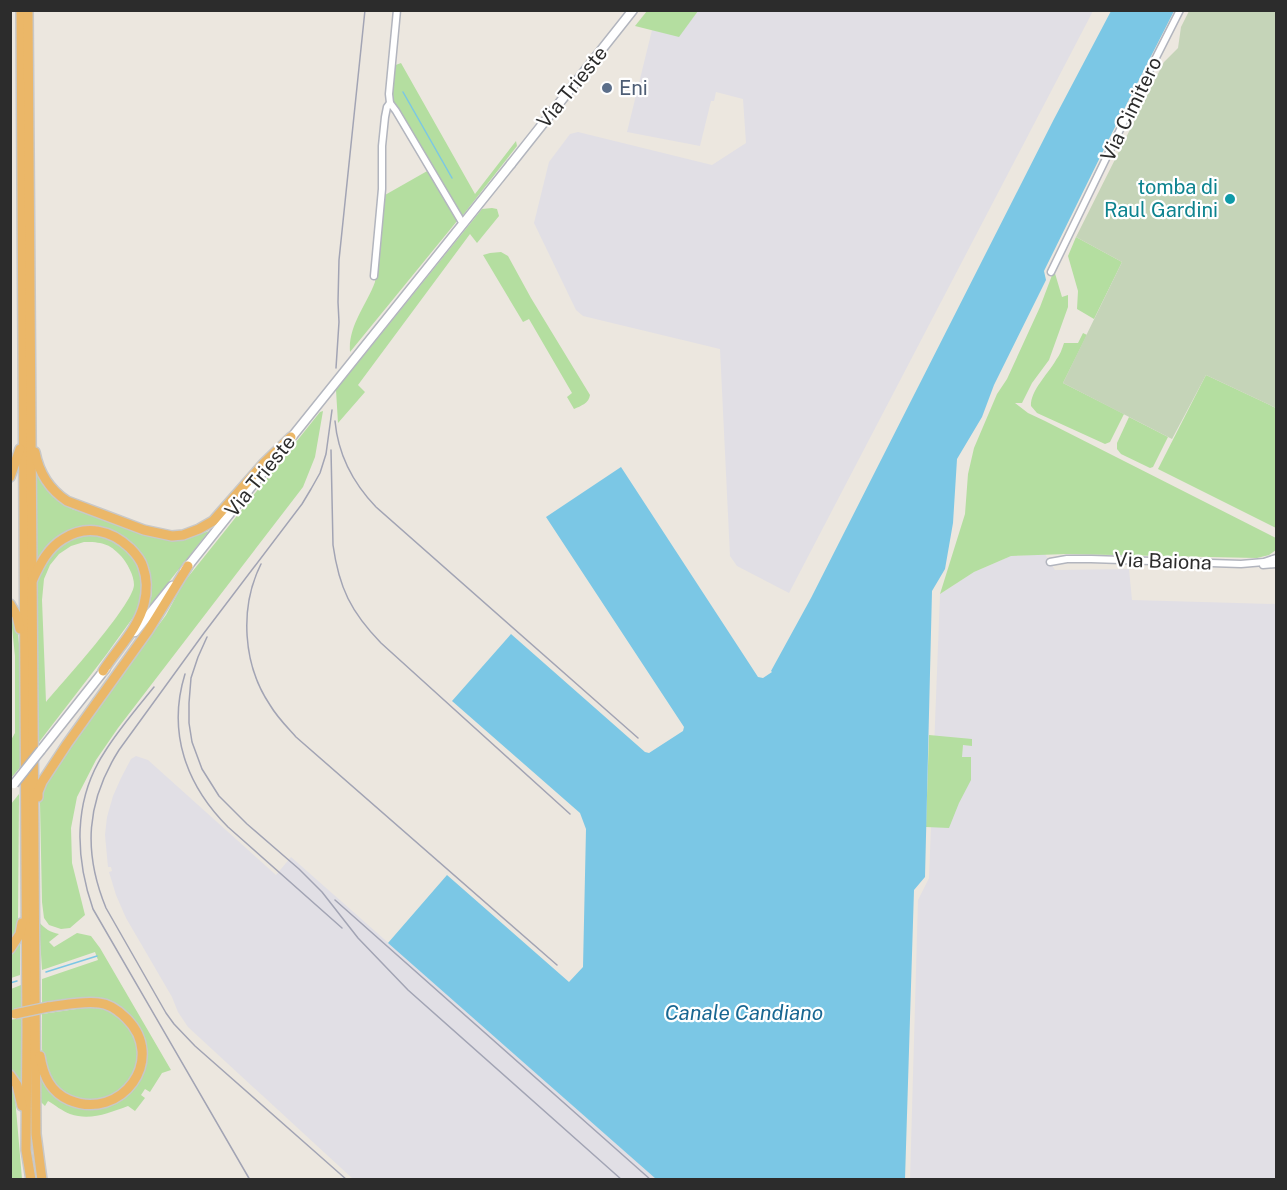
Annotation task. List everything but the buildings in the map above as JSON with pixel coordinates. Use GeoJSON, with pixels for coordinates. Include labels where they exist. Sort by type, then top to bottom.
{"type":"FeatureCollection","features":[{"type":"Feature","properties":{"kind":"highway"},"geometry":{"type":"LineString","coordinates":[[21,10],[26,1150]]}},
{"type":"Feature","properties":{"kind":"highway"},"geometry":{"type":"LineString","coordinates":[[28,10],[36,1134],[44,1179]]}},
{"type":"Feature","properties":{"kind":"highway"},"geometry":{"type":"LineString","coordinates":[[32,432],[37,461],[43,476],[60,496],[88,510],[144,530],[172,536],[193,532],[213,521],[264,463],[291,437]]}},
{"type":"Feature","properties":{"kind":"highway"},"geometry":{"type":"LineString","coordinates":[[10,477],[23,441]]}},
{"type":"Feature","properties":{"kind":"highway"},"geometry":{"type":"LineString","coordinates":[[32,581],[51,548],[63,538],[86,530],[111,534],[135,553],[143,566],[146,583],[144,602],[139,619],[104,671]]}},
{"type":"Feature","properties":{"kind":"highway"},"geometry":{"type":"LineString","coordinates":[[34,860],[38,792],[42,782],[148,631],[188,566]]}},
{"type":"Feature","properties":{"kind":"highway"},"geometry":{"type":"LineString","coordinates":[[10,604],[17,616],[20,628],[21,667],[25,696]]}},
{"type":"Feature","properties":{"kind":"highway"},"geometry":{"type":"LineString","coordinates":[[10,949],[20,934],[25,906]]}},
{"type":"Feature","properties":{"kind":"highway"},"geometry":{"type":"LineString","coordinates":[[13,1014],[80,1002],[101,1003],[118,1010],[132,1024],[141,1040],[142,1060],[138,1075],[128,1089],[114,1100],[96,1105],[76,1103],[61,1097],[49,1084],[42,1067],[36,1030]]}},
{"type":"Feature","properties":{"kind":"highway"},"geometry":{"type":"LineString","coordinates":[[10,1075],[17,1085],[21,1101],[31,1179]]}},
{"type":"Feature","properties":{"kind":"main road","name":"Via Trieste"},"geometry":{"type":"LineString","coordinates":[[12,786],[633,10]]}},
{"type":"Feature","properties":{"kind":"street"},"geometry":{"type":"LineString","coordinates":[[397,10],[390,103],[463,224]]}},
{"type":"Feature","properties":{"kind":"street","name":"Via Cimitero"},"geometry":{"type":"LineString","coordinates":[[1051,272],[1180,10]]}},
{"type":"Feature","properties":{"kind":"street"},"geometry":{"type":"LineString","coordinates":[[374,276],[382,189],[382,146],[385,117],[390,103]]}},
{"type":"Feature","properties":{"kind":"street","name":"Via Baiona"},"geometry":{"type":"LineString","coordinates":[[1050,562],[1091,559],[1241,564],[1264,562],[1276,558]]}},
{"type":"Feature","properties":{"kind":"street"},"geometry":{"type":"LineString","coordinates":[[1241,564],[1276,564]]}},
{"type":"Feature","properties":{"kind":"shaded area"},"geometry":{"type":"Polygon","coordinates":[[[698,11],[1093,11],[789,593],[737,566],[730,556],[720,349],[583,316],[576,310],[534,223],[549,162],[570,134],[578,132],[712,165],[746,143],[743,99],[716,92],[714,101],[711,101],[700,146],[627,132],[652,30],[679,36],[698,11]]]}},
{"type":"Feature","properties":{"kind":"shaded area"},"geometry":{"type":"Polygon","coordinates":[[[1045,554],[1055,570],[1129,569],[1132,600],[1276,604],[1276,1179],[910,1180],[918,900],[929,878],[940,594],[974,572],[1011,556],[1045,554]]]}},
{"type":"Feature","properties":{"kind":"shaded area"},"geometry":{"type":"Polygon","coordinates":[[[136,756],[148,760],[276,875],[291,857],[656,1179],[353,1179],[188,1027],[126,918],[109,872],[112,871],[111,867],[108,867],[105,835],[113,796],[131,759],[136,756]]]}},
{"type":"Feature","properties":{"kind":"green space"},"geometry":{"type":"Polygon","coordinates":[[[648,10],[698,11],[679,37],[635,26],[648,10]]]}},
{"type":"Feature","properties":{"kind":"green space"},"geometry":{"type":"Polygon","coordinates":[[[1189,11],[1276,11],[1276,408],[1206,375],[1172,439],[1063,383],[1122,262],[1076,237],[1164,62],[1178,48],[1181,27],[1189,11]]]}},
{"type":"Feature","properties":{"kind":"green space"},"geometry":{"type":"Polygon","coordinates":[[[401,63],[475,194],[516,141],[517,146],[463,215],[393,101],[391,95],[393,66],[401,63]]]}},
{"type":"Feature","properties":{"kind":"green space"},"geometry":{"type":"Polygon","coordinates":[[[429,170],[457,221],[350,352],[352,333],[375,282],[385,195],[429,170]]]}},
{"type":"Feature","properties":{"kind":"green space"},"geometry":{"type":"Polygon","coordinates":[[[482,209],[497,209],[499,216],[477,243],[470,234],[358,385],[365,392],[338,423],[336,390],[482,209]]]}},
{"type":"Feature","properties":{"kind":"green space"},"geometry":{"type":"Polygon","coordinates":[[[1076,237],[1122,262],[1094,319],[1077,309],[1078,291],[1068,256],[1076,237]]]}},
{"type":"Feature","properties":{"kind":"green space"},"geometry":{"type":"Polygon","coordinates":[[[501,252],[508,256],[590,395],[588,400],[574,409],[567,397],[572,393],[529,319],[523,322],[483,255],[501,252]]]}},
{"type":"Feature","properties":{"kind":"green space"},"geometry":{"type":"Polygon","coordinates":[[[1054,270],[1062,297],[1068,295],[1068,307],[1049,360],[1032,383],[1022,403],[1015,403],[1028,413],[1276,538],[1276,550],[1269,555],[1257,558],[1067,554],[1011,556],[974,572],[940,594],[965,514],[968,474],[974,448],[997,394],[1007,379],[1040,307],[1054,270]]]}},
{"type":"Feature","properties":{"kind":"green space"},"geometry":{"type":"Polygon","coordinates":[[[1083,333],[1087,335],[1063,383],[1124,414],[1110,442],[1105,444],[1037,413],[1031,406],[1033,394],[1059,356],[1064,343],[1078,343],[1083,333]]]}},
{"type":"Feature","properties":{"kind":"green space"},"geometry":{"type":"Polygon","coordinates":[[[1206,375],[1276,408],[1276,528],[1158,469],[1206,375]]]}},
{"type":"Feature","properties":{"kind":"green space"},"geometry":{"type":"Polygon","coordinates":[[[323,411],[315,457],[303,487],[118,728],[96,760],[77,797],[71,828],[72,863],[85,915],[70,928],[61,929],[49,925],[44,918],[42,902],[40,803],[51,776],[59,761],[166,615],[184,582],[323,411]]]}},
{"type":"Feature","properties":{"kind":"green space"},"geometry":{"type":"Polygon","coordinates":[[[1129,417],[1168,437],[1153,467],[1150,468],[1121,454],[1117,449],[1117,443],[1129,417]]]}},
{"type":"Feature","properties":{"kind":"green space"},"geometry":{"type":"Polygon","coordinates":[[[35,468],[45,487],[58,501],[72,509],[162,539],[186,538],[209,531],[149,607],[152,593],[150,572],[145,558],[122,536],[70,532],[53,541],[44,551],[35,568],[35,468]]]}},
{"type":"Feature","properties":{"kind":"green space"},"geometry":{"type":"Polygon","coordinates":[[[91,534],[114,539],[135,558],[143,577],[142,601],[137,612],[106,655],[36,746],[38,579],[46,561],[52,554],[65,544],[91,534]],[[84,542],[71,546],[59,554],[50,565],[44,579],[42,600],[46,702],[110,626],[131,595],[134,585],[130,569],[113,548],[100,543],[84,542]]]}},
{"type":"Feature","properties":{"kind":"green space"},"geometry":{"type":"Polygon","coordinates":[[[10,609],[17,625],[19,644],[22,765],[11,778],[11,740],[15,733],[15,656],[10,609]]]}},
{"type":"Feature","properties":{"kind":"green space"},"geometry":{"type":"Polygon","coordinates":[[[929,735],[972,739],[972,746],[963,745],[962,757],[971,757],[971,780],[949,828],[926,827],[929,735]]]}},
{"type":"Feature","properties":{"kind":"green space"},"geometry":{"type":"Polygon","coordinates":[[[19,794],[18,918],[16,935],[11,945],[11,804],[19,794]]]}},
{"type":"Feature","properties":{"kind":"green space"},"geometry":{"type":"Polygon","coordinates":[[[39,922],[48,930],[59,934],[49,942],[54,947],[77,933],[91,936],[171,1070],[162,1073],[150,1092],[145,1089],[141,1095],[145,1098],[135,1111],[128,1106],[85,1117],[67,1113],[48,1101],[45,1106],[40,1101],[40,1077],[54,1095],[82,1109],[103,1108],[123,1099],[135,1086],[141,1031],[125,1010],[112,1002],[42,1005],[42,979],[98,960],[95,952],[42,970],[39,922]]]}},
{"type":"Feature","properties":{"kind":"green space"},"geometry":{"type":"Polygon","coordinates":[[[20,943],[20,975],[11,978],[11,956],[20,943]]]}},
{"type":"Feature","properties":{"kind":"green space"},"geometry":{"type":"Polygon","coordinates":[[[21,985],[21,1010],[11,1012],[11,989],[21,985]]]}},
{"type":"Feature","properties":{"kind":"green space"},"geometry":{"type":"Polygon","coordinates":[[[96,1007],[118,1016],[133,1032],[138,1059],[134,1073],[126,1087],[115,1096],[91,1103],[60,1093],[43,1067],[42,1014],[96,1007]]]}},
{"type":"Feature","properties":{"kind":"green space"},"geometry":{"type":"Polygon","coordinates":[[[21,1018],[21,1086],[11,1069],[10,1020],[21,1018]]]}},
{"type":"Feature","properties":{"kind":"green space"},"geometry":{"type":"Polygon","coordinates":[[[10,1083],[15,1097],[22,1179],[11,1179],[10,1083]]]}},
{"type":"Feature","properties":{"kind":"water","name":"Canale Candiano"},"geometry":{"type":"Polygon","coordinates":[[[1111,11],[1174,11],[1044,271],[1046,280],[994,385],[982,417],[957,459],[953,523],[945,569],[932,591],[925,877],[914,890],[905,1179],[656,1179],[388,943],[447,875],[569,982],[583,967],[586,829],[580,813],[452,701],[511,634],[645,752],[649,753],[683,731],[684,727],[546,517],[621,467],[758,677],[763,678],[772,672],[1111,11]]]}},
{"type":"Feature","properties":{"kind":"waterway"},"geometry":{"type":"LineString","coordinates":[[403,92],[452,178]]}},
{"type":"Feature","properties":{"kind":"waterway"},"geometry":{"type":"LineString","coordinates":[[46,972],[97,956]]}},
{"type":"Feature","properties":{"kind":"waterway"},"geometry":{"type":"LineString","coordinates":[[10,983],[17,981]]}},
{"type":"Feature","properties":{"kind":"railway"},"geometry":{"type":"LineString","coordinates":[[336,368],[339,260],[365,10]]}},
{"type":"Feature","properties":{"kind":"railway"},"geometry":{"type":"LineString","coordinates":[[332,410],[326,454],[320,473],[302,504],[204,633],[119,750],[108,769],[94,808],[91,847],[94,867],[106,908],[174,1024],[195,1046],[347,1180]]}},
{"type":"Feature","properties":{"kind":"railway"},"geometry":{"type":"LineString","coordinates":[[335,421],[339,445],[348,467],[360,488],[376,507],[638,738]]}},
{"type":"Feature","properties":{"kind":"railway"},"geometry":{"type":"LineString","coordinates":[[331,450],[333,545],[343,587],[354,610],[381,643],[570,814]]}},
{"type":"Feature","properties":{"kind":"railway"},"geometry":{"type":"LineString","coordinates":[[261,564],[249,599],[247,636],[254,672],[276,714],[296,737],[557,965]]}},
{"type":"Feature","properties":{"kind":"railway"},"geometry":{"type":"LineString","coordinates":[[207,637],[191,678],[189,723],[192,742],[202,769],[219,796],[322,892],[358,938],[408,990],[622,1180]]}},
{"type":"Feature","properties":{"kind":"railway"},"geometry":{"type":"LineString","coordinates":[[185,674],[178,716],[180,737],[184,756],[201,794],[228,827],[342,928]]}},
{"type":"Feature","properties":{"kind":"railway"},"geometry":{"type":"LineString","coordinates":[[154,687],[115,736],[94,771],[82,810],[80,849],[83,869],[93,909],[250,1180]]}},
{"type":"Feature","properties":{"kind":"railway"},"geometry":{"type":"LineString","coordinates":[[335,900],[651,1180]]}},
{"type":"Feature","properties":{"kind":"place","name":"Eni"},"geometry":{"type":"Point","coordinates":[607,88]}},
{"type":"Feature","properties":{"kind":"place","name":"tomba di Raul Gardini"},"geometry":{"type":"Point","coordinates":[1230,199]}}]}
